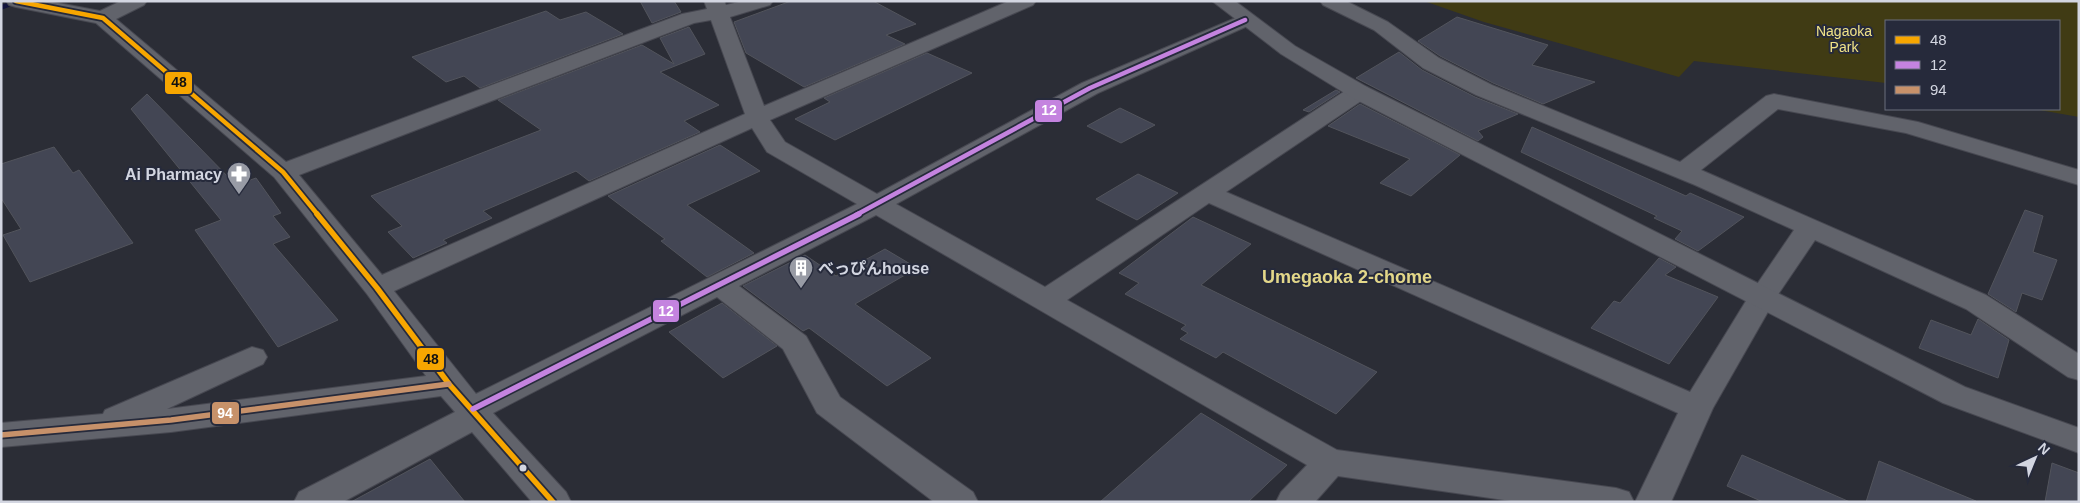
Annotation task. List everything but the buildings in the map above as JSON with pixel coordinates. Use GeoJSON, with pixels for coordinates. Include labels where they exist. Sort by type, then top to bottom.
{"type":"FeatureCollection","features":[{"type":"Feature","properties":{"kind":"street"},"geometry":{"type":"LineString","coordinates":[[16,1],[103,18],[283,172],[377,288],[450,384],[553,502]]}},
{"type":"Feature","properties":{"kind":"street"},"geometry":{"type":"LineString","coordinates":[[103,18],[137,1]]}},
{"type":"Feature","properties":{"kind":"street"},"geometry":{"type":"LineString","coordinates":[[283,172],[716,7],[763,1]]}},
{"type":"Feature","properties":{"kind":"street"},"geometry":{"type":"LineString","coordinates":[[377,288],[758,119],[852,75],[1026,1]]}},
{"type":"Feature","properties":{"kind":"street"},"geometry":{"type":"LineString","coordinates":[[1222,1],[1245,20],[1304,60],[1358,92],[1763,296],[1954,395],[2079,441]]}},
{"type":"Feature","properties":{"kind":"street"},"geometry":{"type":"LineString","coordinates":[[1330,1],[1381,26],[1431,63],[1484,90],[1553,120],[1684,172],[1976,302],[2079,369]]}},
{"type":"Feature","properties":{"kind":"street"},"geometry":{"type":"LineString","coordinates":[[716,7],[758,119],[776,147],[1330,462],[1616,502]]}},
{"type":"Feature","properties":{"kind":"street"},"geometry":{"type":"LineString","coordinates":[[312,502],[475,412],[876,205],[1090,88],[1245,20]]}},
{"type":"Feature","properties":{"kind":"street"},"geometry":{"type":"LineString","coordinates":[[1045,301],[1358,92]]}},
{"type":"Feature","properties":{"kind":"street"},"geometry":{"type":"LineString","coordinates":[[1684,172],[1774,101],[1910,127],[2079,178]]}},
{"type":"Feature","properties":{"kind":"street"},"geometry":{"type":"LineString","coordinates":[[1207,193],[1697,408]]}},
{"type":"Feature","properties":{"kind":"street"},"geometry":{"type":"LineString","coordinates":[[1653,502],[1697,408],[1763,296],[1809,228]]}},
{"type":"Feature","properties":{"kind":"street"},"geometry":{"type":"LineString","coordinates":[[719,285],[795,344],[828,405],[960,502]]}},
{"type":"Feature","properties":{"kind":"street"},"geometry":{"type":"LineString","coordinates":[[98,427],[252,358]]}},
{"type":"Feature","properties":{"kind":"street"},"geometry":{"type":"LineString","coordinates":[[1,435],[170,420],[450,384]]}},
{"type":"Feature","properties":{"kind":"street"},"geometry":{"type":"LineString","coordinates":[[1294,502],[1330,462]]}},
{"type":"Feature","properties":{"kind":"green space","name":"Nagaoka Park"},"geometry":{"type":"Polygon","coordinates":[[[1424,1],[2079,1],[2079,117],[2040,110],[2060,110],[2060,20],[1885,20],[1885,83],[1694,61],[1679,77],[1484,22],[1424,1]]]}},
{"type":"Feature","properties":{"kind":"waterway"},"geometry":{"type":"LineString","coordinates":[[1,8],[21,1]]}},
{"type":"Feature","properties":{"kind":"transit line","name":"48"},"geometry":{"type":"LineString","coordinates":[[16,1],[103,18],[283,172],[377,288],[449,384],[553,502]]}},
{"type":"Feature","properties":{"kind":"transit line","name":"12"},"geometry":{"type":"LineString","coordinates":[[473,409],[876,205],[1090,88],[1245,20]]}},
{"type":"Feature","properties":{"kind":"transit line","name":"94"},"geometry":{"type":"LineString","coordinates":[[1,435],[171,420],[449,384]]}},
{"type":"Feature","properties":{"kind":"place","name":"Ai Pharmacy"},"geometry":{"type":"Point","coordinates":[239,195]}},
{"type":"Feature","properties":{"kind":"place","name":"べっぴんhouse"},"geometry":{"type":"Point","coordinates":[801,289]}},
{"type":"Feature","properties":{"kind":"district","name":"Umegaoka 2-chome"},"geometry":{"type":"Point","coordinates":[1347,277]}}]}
